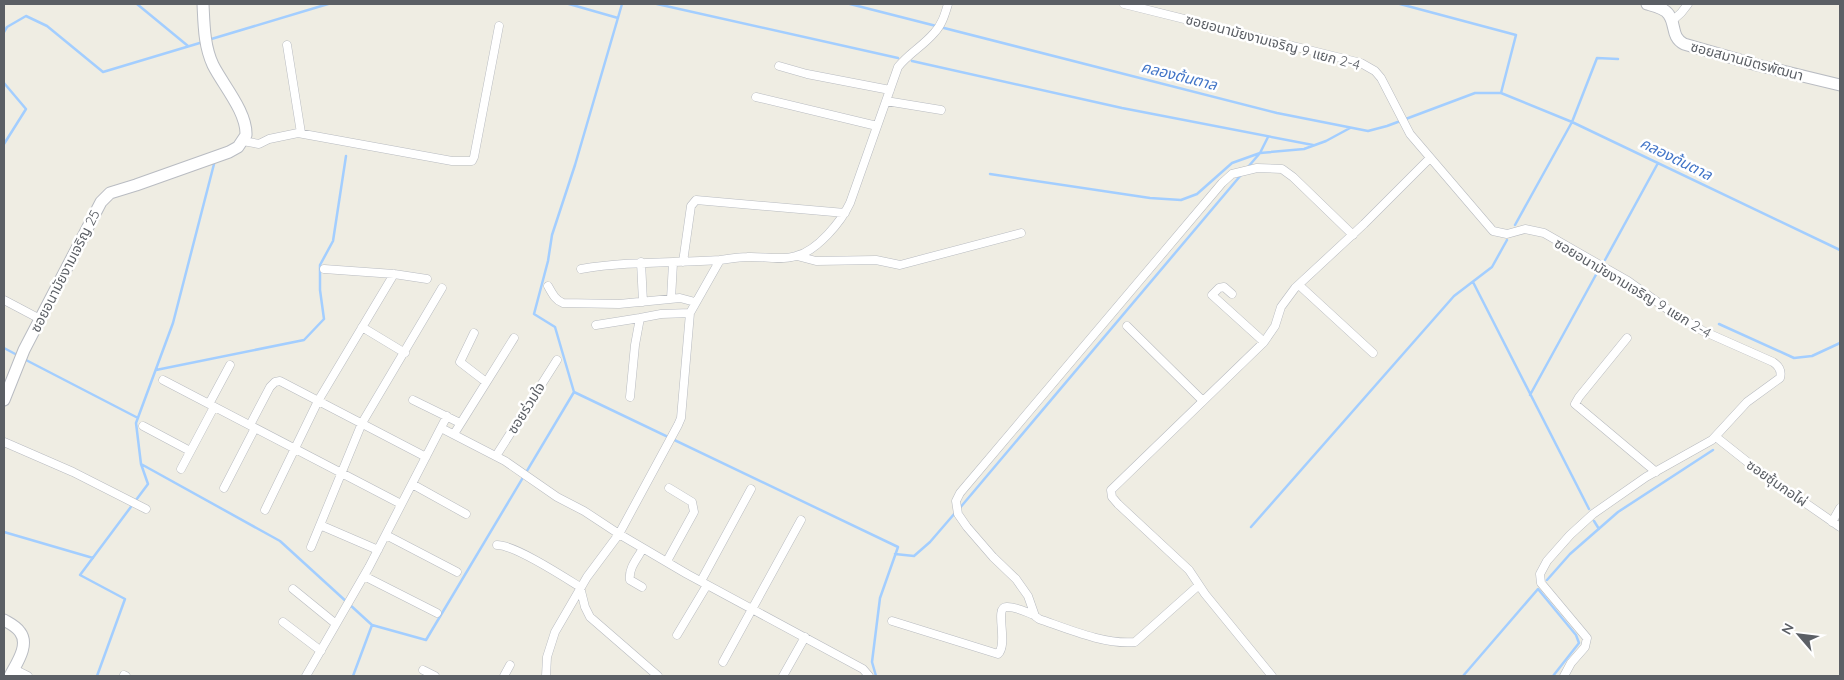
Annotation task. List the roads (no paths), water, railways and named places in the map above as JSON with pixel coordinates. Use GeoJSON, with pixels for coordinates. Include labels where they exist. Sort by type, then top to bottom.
{"type":"FeatureCollection","features":[{"type":"Feature","properties":{"kind":"street"},"geometry":{"type":"LineString","coordinates":[[203,4],[207,47],[213,64],[243,120],[246,130],[243,141],[259,144],[292,133],[302,134],[452,162],[472,161],[474,157],[500,26]]}},
{"type":"Feature","properties":{"kind":"street"},"geometry":{"type":"LineString","coordinates":[[581,268],[642,262],[673,263],[746,257],[788,258],[807,252],[838,223],[845,213],[895,74],[902,62],[936,31],[948,4]]}},
{"type":"Feature","properties":{"kind":"street","name":"ซอยอนามัยงามเจริญ 9 แยก 2-4"},"geometry":{"type":"LineString","coordinates":[[1124,4],[1360,63],[1375,71],[1381,78],[1410,134],[1493,231],[1507,234],[1526,229],[1544,233],[1628,281],[1702,331],[1777,365],[1781,372],[1780,378],[1747,402],[1716,437],[1656,472],[1593,514],[1556,550],[1542,569],[1540,574],[1541,583],[1588,638],[1585,647],[1571,663],[1564,676]]}},
{"type":"Feature","properties":{"kind":"street","name":"ซอยสมานมิตรพัฒนา"},"geometry":{"type":"LineString","coordinates":[[1647,4],[1665,10],[1672,21],[1677,39],[1684,44],[1757,65],[1840,85]]}},
{"type":"Feature","properties":{"kind":"street"},"geometry":{"type":"LineString","coordinates":[[1672,21],[1681,14],[1688,4]]}},
{"type":"Feature","properties":{"kind":"street"},"geometry":{"type":"LineString","coordinates":[[287,45],[302,134]]}},
{"type":"Feature","properties":{"kind":"street"},"geometry":{"type":"LineString","coordinates":[[779,66],[807,74],[890,90]]}},
{"type":"Feature","properties":{"kind":"street"},"geometry":{"type":"LineString","coordinates":[[756,97],[877,126]]}},
{"type":"Feature","properties":{"kind":"street"},"geometry":{"type":"LineString","coordinates":[[886,101],[941,110]]}},
{"type":"Feature","properties":{"kind":"street","name":"ซอยอนามัยงามเจริญ 25"},"geometry":{"type":"LineString","coordinates":[[4,400],[24,350],[96,210],[110,193],[229,152],[243,141]]}},
{"type":"Feature","properties":{"kind":"street"},"geometry":{"type":"LineString","coordinates":[[1272,676],[1189,570],[1118,504],[1112,497],[1112,490],[1264,342],[1275,326],[1281,307],[1299,285],[1352,236],[1430,158]]}},
{"type":"Feature","properties":{"kind":"street"},"geometry":{"type":"LineString","coordinates":[[1034,614],[1028,596],[1016,579],[966,527],[958,514],[956,502],[960,493],[1052,383],[1222,183],[1232,174],[1257,168],[1282,169],[1293,177],[1352,236]]}},
{"type":"Feature","properties":{"kind":"street"},"geometry":{"type":"LineString","coordinates":[[683,262],[691,206],[696,200],[845,213]]}},
{"type":"Feature","properties":{"kind":"street"},"geometry":{"type":"LineString","coordinates":[[797,256],[816,260],[876,260],[900,265],[1021,233]]}},
{"type":"Feature","properties":{"kind":"street"},"geometry":{"type":"LineString","coordinates":[[546,676],[550,642],[558,626],[580,588],[619,534],[667,448],[681,418],[690,314],[720,260]]}},
{"type":"Feature","properties":{"kind":"street"},"geometry":{"type":"LineString","coordinates":[[642,262],[643,302]]}},
{"type":"Feature","properties":{"kind":"street"},"geometry":{"type":"LineString","coordinates":[[671,299],[673,263]]}},
{"type":"Feature","properties":{"kind":"street"},"geometry":{"type":"LineString","coordinates":[[324,269],[394,274],[427,279]]}},
{"type":"Feature","properties":{"kind":"street"},"geometry":{"type":"LineString","coordinates":[[265,510],[318,401],[394,274]]}},
{"type":"Feature","properties":{"kind":"street"},"geometry":{"type":"LineString","coordinates":[[1299,285],[1373,353]]}},
{"type":"Feature","properties":{"kind":"street"},"geometry":{"type":"LineString","coordinates":[[548,286],[558,302],[563,303],[619,304],[680,298],[695,302]]}},
{"type":"Feature","properties":{"kind":"street"},"geometry":{"type":"LineString","coordinates":[[1232,294],[1224,287],[1219,288],[1212,295],[1264,342]]}},
{"type":"Feature","properties":{"kind":"street"},"geometry":{"type":"LineString","coordinates":[[311,548],[362,423],[442,288]]}},
{"type":"Feature","properties":{"kind":"street"},"geometry":{"type":"LineString","coordinates":[[4,300],[40,319]]}},
{"type":"Feature","properties":{"kind":"street"},"geometry":{"type":"LineString","coordinates":[[596,324],[661,314],[690,314]]}},
{"type":"Feature","properties":{"kind":"street"},"geometry":{"type":"LineString","coordinates":[[630,397],[634,344],[640,318]]}},
{"type":"Feature","properties":{"kind":"street"},"geometry":{"type":"LineString","coordinates":[[1127,326],[1203,401]]}},
{"type":"Feature","properties":{"kind":"street"},"geometry":{"type":"LineString","coordinates":[[362,327],[405,353]]}},
{"type":"Feature","properties":{"kind":"street"},"geometry":{"type":"LineString","coordinates":[[474,332],[460,362],[486,382]]}},
{"type":"Feature","properties":{"kind":"street"},"geometry":{"type":"LineString","coordinates":[[454,434],[514,338]]}},
{"type":"Feature","properties":{"kind":"street"},"geometry":{"type":"LineString","coordinates":[[1627,338],[1578,397],[1576,404],[1656,472]]}},
{"type":"Feature","properties":{"kind":"street","name":"ซอยร่วมใจ"},"geometry":{"type":"LineString","coordinates":[[496,456],[557,360]]}},
{"type":"Feature","properties":{"kind":"street"},"geometry":{"type":"LineString","coordinates":[[180,469],[190,452],[230,365]]}},
{"type":"Feature","properties":{"kind":"street"},"geometry":{"type":"LineString","coordinates":[[163,380],[402,504]]}},
{"type":"Feature","properties":{"kind":"street"},"geometry":{"type":"LineString","coordinates":[[224,488],[270,386],[278,381],[426,457]]}},
{"type":"Feature","properties":{"kind":"street"},"geometry":{"type":"LineString","coordinates":[[413,400],[460,423]]}},
{"type":"Feature","properties":{"kind":"street"},"geometry":{"type":"LineString","coordinates":[[306,676],[354,595],[446,416]]}},
{"type":"Feature","properties":{"kind":"street"},"geometry":{"type":"LineString","coordinates":[[143,426],[190,452]]}},
{"type":"Feature","properties":{"kind":"street"},"geometry":{"type":"LineString","coordinates":[[441,428],[496,456],[557,497],[584,511],[619,534],[704,583],[863,669],[870,676]]}},
{"type":"Feature","properties":{"kind":"street","name":"ซอยซุ้มกอไผ่"},"geometry":{"type":"LineString","coordinates":[[1716,437],[1755,468],[1840,527]]}},
{"type":"Feature","properties":{"kind":"street"},"geometry":{"type":"LineString","coordinates":[[4,442],[73,472],[146,509]]}},
{"type":"Feature","properties":{"kind":"street"},"geometry":{"type":"LineString","coordinates":[[412,484],[466,514]]}},
{"type":"Feature","properties":{"kind":"street"},"geometry":{"type":"LineString","coordinates":[[667,561],[694,512],[692,502],[669,488]]}},
{"type":"Feature","properties":{"kind":"street"},"geometry":{"type":"LineString","coordinates":[[678,635],[751,488]]}},
{"type":"Feature","properties":{"kind":"street"},"geometry":{"type":"LineString","coordinates":[[1832,522],[1840,508]]}},
{"type":"Feature","properties":{"kind":"street"},"geometry":{"type":"LineString","coordinates":[[723,662],[801,520]]}},
{"type":"Feature","properties":{"kind":"street"},"geometry":{"type":"LineString","coordinates":[[320,525],[378,550]]}},
{"type":"Feature","properties":{"kind":"street"},"geometry":{"type":"LineString","coordinates":[[386,535],[457,572]]}},
{"type":"Feature","properties":{"kind":"street"},"geometry":{"type":"LineString","coordinates":[[498,545],[505,545],[547,567],[580,588],[590,617],[658,676]]}},
{"type":"Feature","properties":{"kind":"street"},"geometry":{"type":"LineString","coordinates":[[642,587],[630,580],[629,576],[643,548]]}},
{"type":"Feature","properties":{"kind":"street"},"geometry":{"type":"LineString","coordinates":[[364,576],[437,614]]}},
{"type":"Feature","properties":{"kind":"street"},"geometry":{"type":"LineString","coordinates":[[892,621],[998,654],[1001,653],[1003,645],[1000,614],[1003,608],[1014,608],[1034,614],[1040,619],[1106,640],[1123,643],[1135,642],[1199,585]]}},
{"type":"Feature","properties":{"kind":"street"},"geometry":{"type":"LineString","coordinates":[[293,589],[336,624]]}},
{"type":"Feature","properties":{"kind":"street"},"geometry":{"type":"LineString","coordinates":[[4,620],[16,628],[23,637],[21,653],[12,673],[28,676]]}},
{"type":"Feature","properties":{"kind":"street"},"geometry":{"type":"LineString","coordinates":[[283,622],[321,651]]}},
{"type":"Feature","properties":{"kind":"street"},"geometry":{"type":"LineString","coordinates":[[783,676],[805,637]]}},
{"type":"Feature","properties":{"kind":"street"},"geometry":{"type":"LineString","coordinates":[[504,676],[510,665]]}},
{"type":"Feature","properties":{"kind":"street"},"geometry":{"type":"LineString","coordinates":[[423,670],[435,676]]}},
{"type":"Feature","properties":{"kind":"waterway"},"geometry":{"type":"LineString","coordinates":[[137,4],[188,46]]}},
{"type":"Feature","properties":{"kind":"waterway"},"geometry":{"type":"LineString","coordinates":[[208,40],[328,4]]}},
{"type":"Feature","properties":{"kind":"waterway"},"geometry":{"type":"LineString","coordinates":[[569,4],[618,18]]}},
{"type":"Feature","properties":{"kind":"waterway"},"geometry":{"type":"LineString","coordinates":[[97,676],[125,599],[80,575],[148,484],[141,464],[280,541],[372,625],[426,640],[574,392],[555,327],[534,314],[548,261],[552,235],[575,165],[622,4]]}},
{"type":"Feature","properties":{"kind":"waterway"},"geometry":{"type":"LineString","coordinates":[[657,4],[898,58]]}},
{"type":"Feature","properties":{"kind":"waterway","name":"คลองต้นตาล"},"geometry":{"type":"LineString","coordinates":[[850,4],[1277,113],[1368,131],[1387,126],[1475,93],[1501,93]]}},
{"type":"Feature","properties":{"kind":"waterway","name":"คลองต้นตาล"},"geometry":{"type":"LineString","coordinates":[[1400,4],[1516,35],[1501,93],[1572,122],[1840,250]]}},
{"type":"Feature","properties":{"kind":"waterway"},"geometry":{"type":"LineString","coordinates":[[4,32],[7,27],[26,16],[47,26],[103,72],[203,42]]}},
{"type":"Feature","properties":{"kind":"waterway"},"geometry":{"type":"LineString","coordinates":[[1515,225],[1572,122],[1597,58],[1618,59]]}},
{"type":"Feature","properties":{"kind":"waterway"},"geometry":{"type":"LineString","coordinates":[[912,61],[1122,108],[1313,145]]}},
{"type":"Feature","properties":{"kind":"waterway"},"geometry":{"type":"LineString","coordinates":[[4,83],[26,109],[4,144]]}},
{"type":"Feature","properties":{"kind":"waterway"},"geometry":{"type":"LineString","coordinates":[[990,174],[1150,198],[1181,200],[1197,194],[1232,163],[1260,153],[1304,149],[1326,141],[1350,128]]}},
{"type":"Feature","properties":{"kind":"waterway"},"geometry":{"type":"LineString","coordinates":[[1248,167],[1260,153],[1268,137]]}},
{"type":"Feature","properties":{"kind":"waterway"},"geometry":{"type":"LineString","coordinates":[[156,370],[304,340],[324,319],[320,290],[320,265],[333,241],[346,156]]}},
{"type":"Feature","properties":{"kind":"waterway"},"geometry":{"type":"LineString","coordinates":[[1605,260],[1658,163]]}},
{"type":"Feature","properties":{"kind":"waterway"},"geometry":{"type":"LineString","coordinates":[[141,464],[136,423],[173,323],[214,164]]}},
{"type":"Feature","properties":{"kind":"waterway"},"geometry":{"type":"LineString","coordinates":[[959,509],[1241,175]]}},
{"type":"Feature","properties":{"kind":"waterway"},"geometry":{"type":"LineString","coordinates":[[1251,527],[1454,296],[1492,267],[1507,240]]}},
{"type":"Feature","properties":{"kind":"waterway"},"geometry":{"type":"LineString","coordinates":[[1530,395],[1598,271]]}},
{"type":"Feature","properties":{"kind":"waterway"},"geometry":{"type":"LineString","coordinates":[[1473,282],[1589,509]]}},
{"type":"Feature","properties":{"kind":"waterway"},"geometry":{"type":"LineString","coordinates":[[1719,324],[1794,358],[1812,356],[1840,343]]}},
{"type":"Feature","properties":{"kind":"waterway"},"geometry":{"type":"LineString","coordinates":[[4,348],[19,356]]}},
{"type":"Feature","properties":{"kind":"waterway"},"geometry":{"type":"LineString","coordinates":[[24,359],[138,418]]}},
{"type":"Feature","properties":{"kind":"waterway"},"geometry":{"type":"LineString","coordinates":[[574,392],[898,547],[880,598],[872,662],[876,676]]}},
{"type":"Feature","properties":{"kind":"waterway"},"geometry":{"type":"LineString","coordinates":[[1547,580],[1570,554],[1618,512],[1713,450]]}},
{"type":"Feature","properties":{"kind":"waterway"},"geometry":{"type":"LineString","coordinates":[[895,554],[914,556],[930,542],[955,513]]}},
{"type":"Feature","properties":{"kind":"waterway"},"geometry":{"type":"LineString","coordinates":[[1594,521],[1599,529]]}},
{"type":"Feature","properties":{"kind":"waterway"},"geometry":{"type":"LineString","coordinates":[[4,532],[93,558]]}},
{"type":"Feature","properties":{"kind":"waterway"},"geometry":{"type":"LineString","coordinates":[[1463,676],[1538,589],[1576,635],[1579,643],[1553,676]]}},
{"type":"Feature","properties":{"kind":"waterway"},"geometry":{"type":"LineString","coordinates":[[353,676],[372,625]]}}]}
